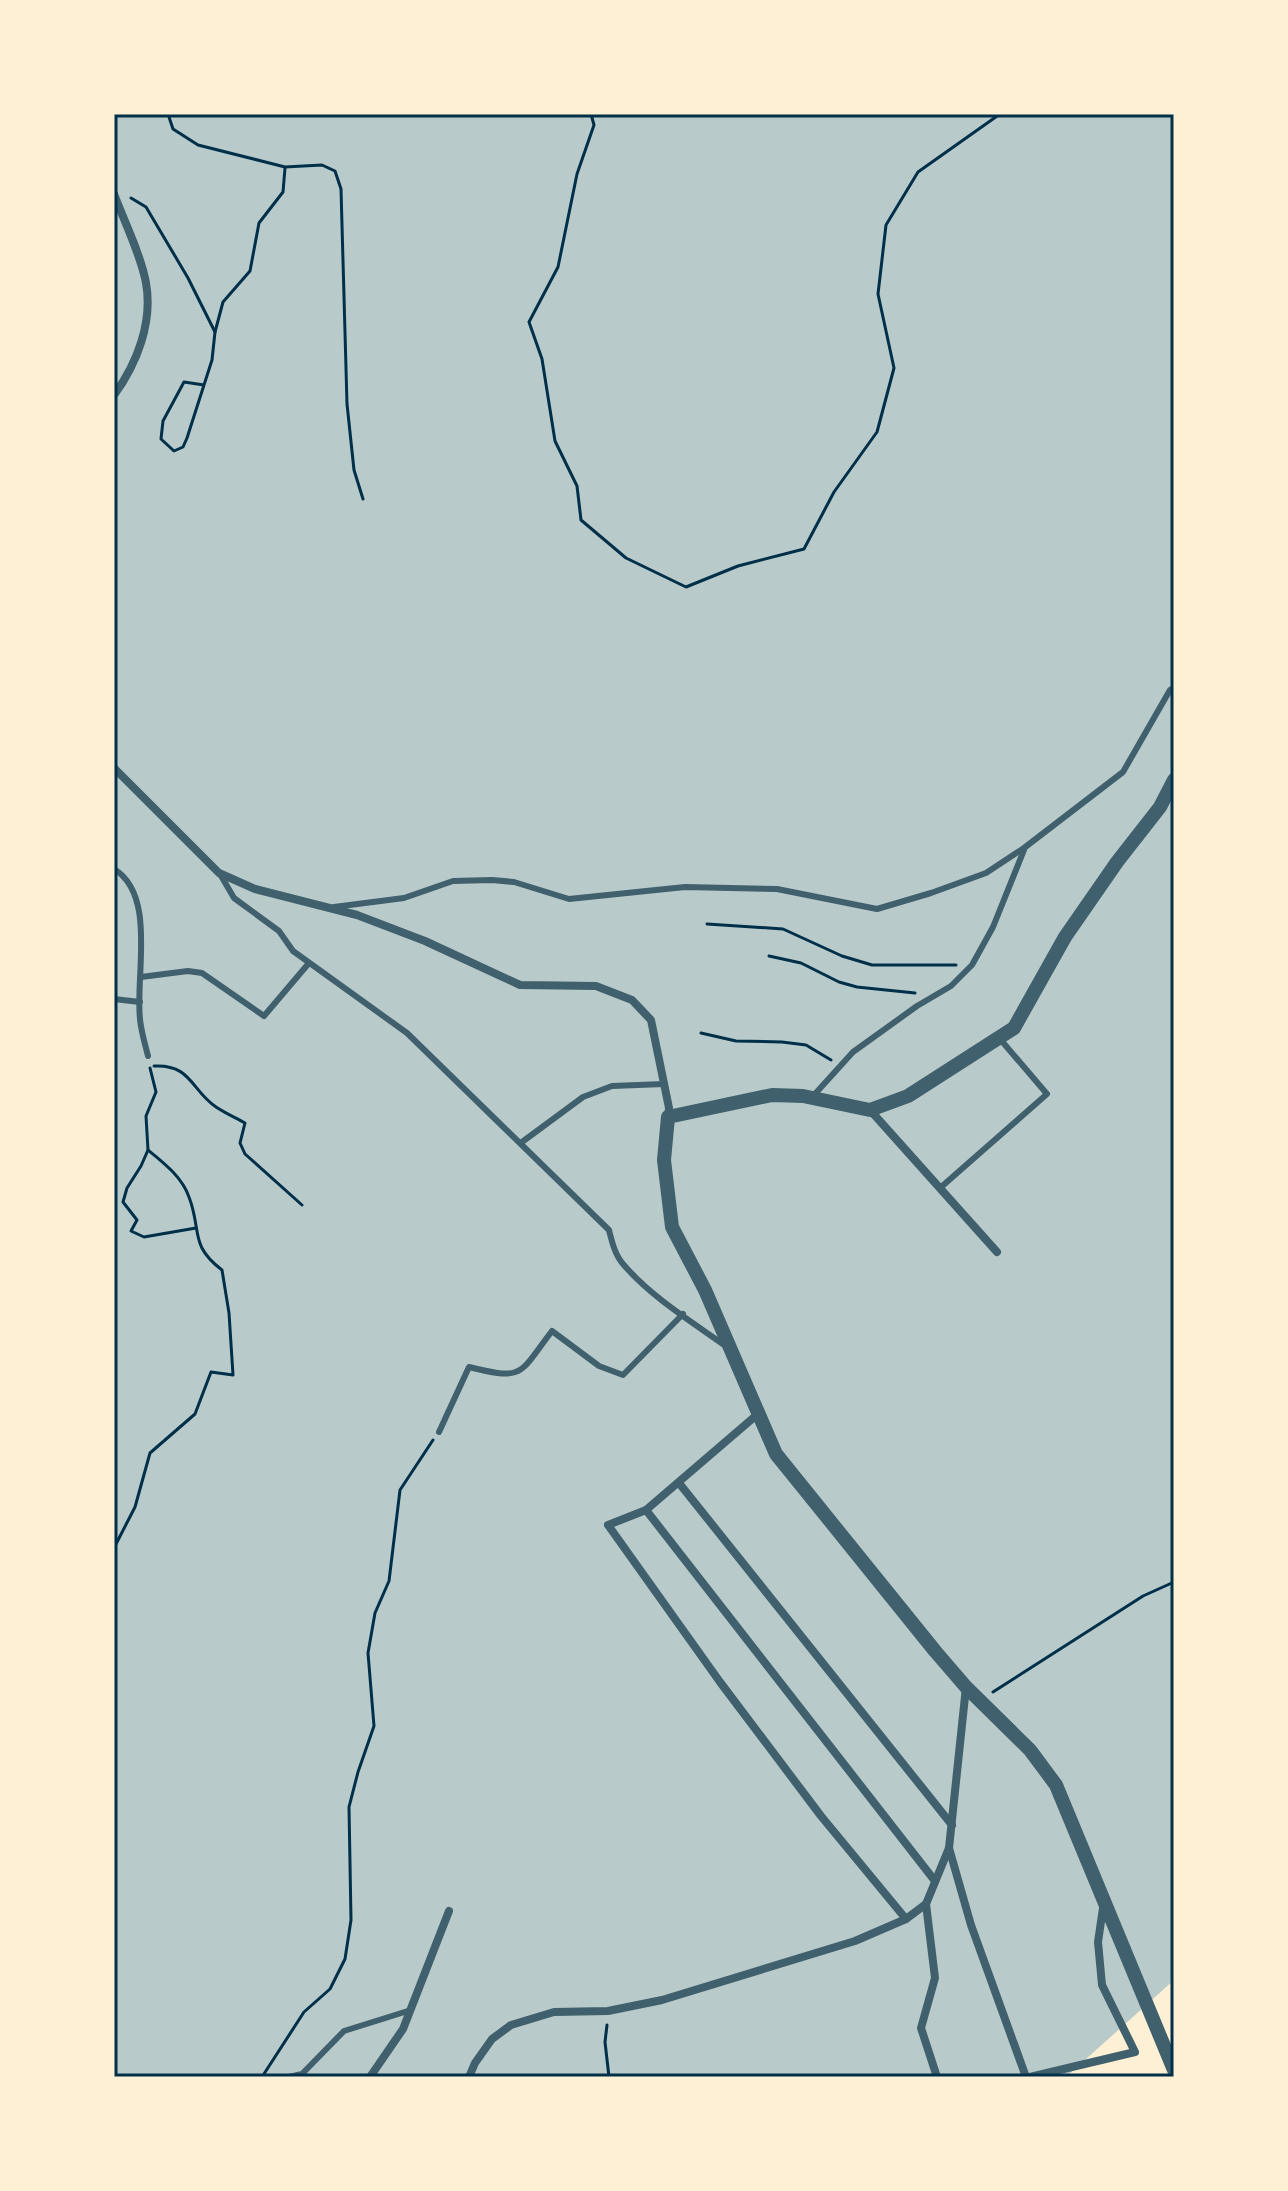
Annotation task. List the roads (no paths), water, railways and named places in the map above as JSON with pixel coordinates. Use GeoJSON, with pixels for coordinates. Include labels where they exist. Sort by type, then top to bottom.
{"type":"FeatureCollection","features":[{"type":"Feature","properties":{"kind":"street"},"geometry":{"type":"LineString","coordinates":[[114,194],[146,283],[147,320],[131,372],[114,395]]}},
{"type":"Feature","properties":{"kind":"street"},"geometry":{"type":"LineString","coordinates":[[114,768],[219,873],[255,889],[357,915],[425,941],[520,985],[596,986],[632,1000],[651,1020],[668,1117],[664,1160],[672,1227],[705,1290],[776,1454],[876,1581],[966,1687],[1030,1750],[1056,1785],[1174,2070]]}},
{"type":"Feature","properties":{"kind":"street"},"geometry":{"type":"LineString","coordinates":[[668,1117],[772,1095],[812,1098],[870,1110],[908,1096],[999,1038],[1014,1028],[1065,937],[1160,807],[1174,780]]}},
{"type":"Feature","properties":{"kind":"street"},"geometry":{"type":"LineString","coordinates":[[870,1110],[997,1252]]}},
{"type":"Feature","properties":{"kind":"street"},"geometry":{"type":"LineString","coordinates":[[759,1413],[646,1510],[608,1525],[821,1816],[906,1919]]}},
{"type":"Feature","properties":{"kind":"street"},"geometry":{"type":"LineString","coordinates":[[679,1483],[952,1825]]}},
{"type":"Feature","properties":{"kind":"street"},"geometry":{"type":"LineString","coordinates":[[646,1510],[935,1881]]}},
{"type":"Feature","properties":{"kind":"street"},"geometry":{"type":"LineString","coordinates":[[937,2077],[921,2028],[935,1978],[926,1904],[949,1848],[966,1687]]}},
{"type":"Feature","properties":{"kind":"street"},"geometry":{"type":"LineString","coordinates":[[949,1848],[971,1925],[1028,2077],[1065,2073],[1135,2052],[1102,1985],[1098,1942],[1104,1903]]}},
{"type":"Feature","properties":{"kind":"street"},"geometry":{"type":"LineString","coordinates":[[469,2077],[492,2039],[511,2025],[554,2012],[608,2011],[662,2000],[855,1941],[906,1919],[926,1904]]}},
{"type":"Feature","properties":{"kind":"street"},"geometry":{"type":"LineString","coordinates":[[370,2077],[403,2029],[449,1911]]}},
{"type":"Feature","properties":{"kind":"lane"},"geometry":{"type":"LineString","coordinates":[[327,908],[404,898],[453,881],[492,880],[514,882],[569,899],[685,887],[777,889],[877,909],[986,873],[1024,848],[1123,772],[1174,688]]}},
{"type":"Feature","properties":{"kind":"lane"},"geometry":{"type":"LineString","coordinates":[[812,1098],[853,1052],[951,986],[972,965],[993,927],[1024,848]]}},
{"type":"Feature","properties":{"kind":"lane"},"geometry":{"type":"LineString","coordinates":[[114,869],[127,876],[140,913],[140,1017],[148,1056]]}},
{"type":"Feature","properties":{"kind":"lane"},"geometry":{"type":"LineString","coordinates":[[219,873],[234,898],[279,931],[293,951],[407,1033],[609,1230],[623,1264],[733,1352]]}},
{"type":"Feature","properties":{"kind":"lane"},"geometry":{"type":"LineString","coordinates":[[141,977],[188,971],[202,973],[264,1016],[309,963]]}},
{"type":"Feature","properties":{"kind":"lane"},"geometry":{"type":"LineString","coordinates":[[114,999],[140,1002]]}},
{"type":"Feature","properties":{"kind":"lane"},"geometry":{"type":"LineString","coordinates":[[940,1188],[1047,1094],[999,1038]]}},
{"type":"Feature","properties":{"kind":"lane"},"geometry":{"type":"LineString","coordinates":[[522,1142],[583,1097],[612,1086],[664,1084]]}},
{"type":"Feature","properties":{"kind":"lane"},"geometry":{"type":"LineString","coordinates":[[439,1432],[469,1367],[510,1375],[521,1372],[552,1331],[599,1366],[623,1375],[683,1314]]}},
{"type":"Feature","properties":{"kind":"lane"},"geometry":{"type":"LineString","coordinates":[[289,2077],[302,2074],[344,2031],[411,2010]]}}]}
